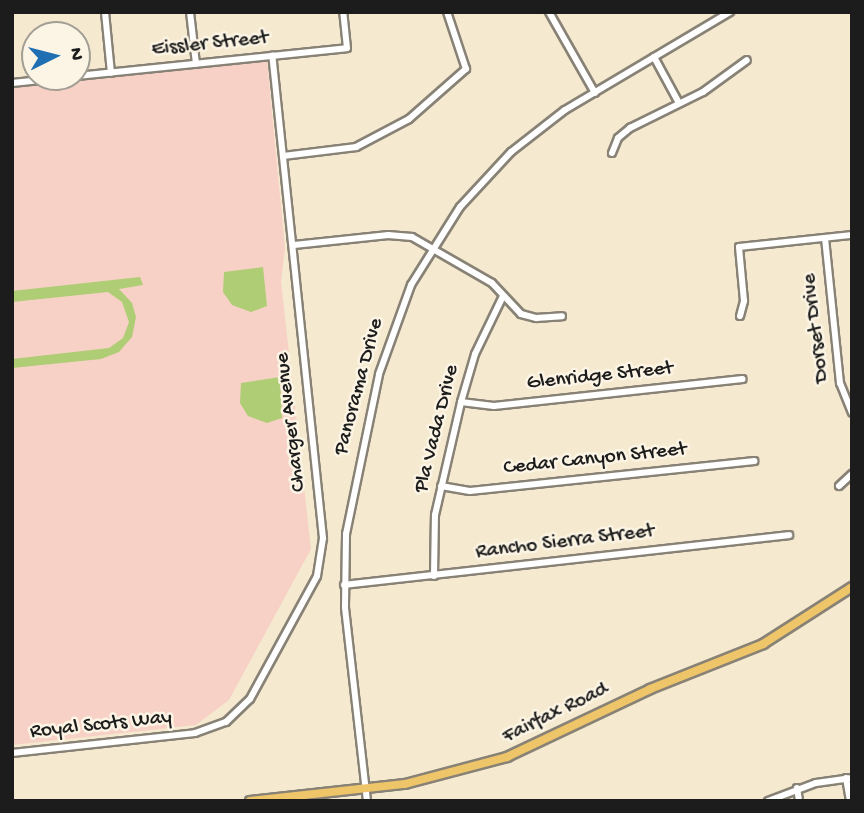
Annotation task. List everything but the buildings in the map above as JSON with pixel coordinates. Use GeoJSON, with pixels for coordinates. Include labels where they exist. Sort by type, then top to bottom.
{"type":"FeatureCollection","features":[{"type":"Feature","properties":{"kind":"main road","name":"Fairfax Road"},"geometry":{"type":"LineString","coordinates":[[250,801],[365,788],[455,774],[536,746],[640,694],[763,644],[852,587]]}},
{"type":"Feature","properties":{"kind":"street"},"geometry":{"type":"LineString","coordinates":[[105,12],[111,73]]}},
{"type":"Feature","properties":{"kind":"street"},"geometry":{"type":"LineString","coordinates":[[190,12],[196,64]]}},
{"type":"Feature","properties":{"kind":"street","name":"Eissler Street"},"geometry":{"type":"LineString","coordinates":[[91,75],[347,48],[343,12]]}},
{"type":"Feature","properties":{"kind":"street"},"geometry":{"type":"LineString","coordinates":[[284,156],[348,148],[384,136],[466,69],[447,12]]}},
{"type":"Feature","properties":{"kind":"street"},"geometry":{"type":"LineString","coordinates":[[549,12],[595,93]]}},
{"type":"Feature","properties":{"kind":"street","name":"Panorama Drive"},"geometry":{"type":"LineString","coordinates":[[367,801],[344,585],[350,500],[379,374],[401,305],[433,245],[495,167],[547,123],[730,12]]}},
{"type":"Feature","properties":{"kind":"street","name":"Charger Avenue"},"geometry":{"type":"LineString","coordinates":[[193,734],[226,722],[250,699],[321,564],[323,538],[293,283],[294,245],[272,56]]}},
{"type":"Feature","properties":{"kind":"street"},"geometry":{"type":"LineString","coordinates":[[654,57],[679,103]]}},
{"type":"Feature","properties":{"kind":"street"},"geometry":{"type":"LineString","coordinates":[[612,153],[618,138],[630,128],[718,83],[747,60]]}},
{"type":"Feature","properties":{"kind":"street"},"geometry":{"type":"LineString","coordinates":[[294,245],[388,235],[433,245],[492,282],[503,296],[528,317],[562,316]]}},
{"type":"Feature","properties":{"kind":"street"},"geometry":{"type":"LineString","coordinates":[[740,316],[744,301],[739,247],[852,235]]}},
{"type":"Feature","properties":{"kind":"street","name":"Dorset Drive"},"geometry":{"type":"LineString","coordinates":[[825,238],[840,383],[852,413]]}},
{"type":"Feature","properties":{"kind":"street","name":"Pla Vada Drive"},"geometry":{"type":"LineString","coordinates":[[434,576],[433,530],[461,402],[475,354],[503,296]]}},
{"type":"Feature","properties":{"kind":"street","name":"Glenridge Street"},"geometry":{"type":"LineString","coordinates":[[461,402],[494,406],[743,379]]}},
{"type":"Feature","properties":{"kind":"street","name":"Cedar Canyon Street"},"geometry":{"type":"LineString","coordinates":[[442,486],[470,491],[754,461]]}},
{"type":"Feature","properties":{"kind":"street"},"geometry":{"type":"LineString","coordinates":[[839,486],[852,474]]}},
{"type":"Feature","properties":{"kind":"street","name":"Rancho Sierra Street"},"geometry":{"type":"LineString","coordinates":[[344,585],[789,535]]}},
{"type":"Feature","properties":{"kind":"street","name":"Royal Scots Way"},"geometry":{"type":"LineString","coordinates":[[12,753],[193,734]]}},
{"type":"Feature","properties":{"kind":"street"},"geometry":{"type":"LineString","coordinates":[[768,801],[797,788],[849,778],[850,801]]}},
{"type":"Feature","properties":{"kind":"street"},"geometry":{"type":"LineString","coordinates":[[797,788],[799,801]]}},
{"type":"Feature","properties":{"kind":"shaded area"},"geometry":{"type":"Polygon","coordinates":[[[267,61],[285,248],[281,282],[311,549],[229,700],[196,725],[12,745],[12,88],[21,87],[21,91],[91,91],[91,80],[267,61]]]}},
{"type":"Feature","properties":{"kind":"green space"},"geometry":{"type":"Polygon","coordinates":[[[263,267],[267,306],[251,312],[232,305],[223,292],[224,272],[263,267]]]}},
{"type":"Feature","properties":{"kind":"green space"},"geometry":{"type":"Polygon","coordinates":[[[140,277],[143,285],[119,289],[132,303],[136,317],[132,337],[119,352],[101,359],[12,368],[12,359],[109,348],[123,338],[129,322],[122,302],[108,292],[12,302],[12,291],[140,277]]]}},
{"type":"Feature","properties":{"kind":"green space"},"geometry":{"type":"Polygon","coordinates":[[[280,377],[282,418],[267,423],[248,416],[240,403],[241,383],[280,377]]]}}]}
